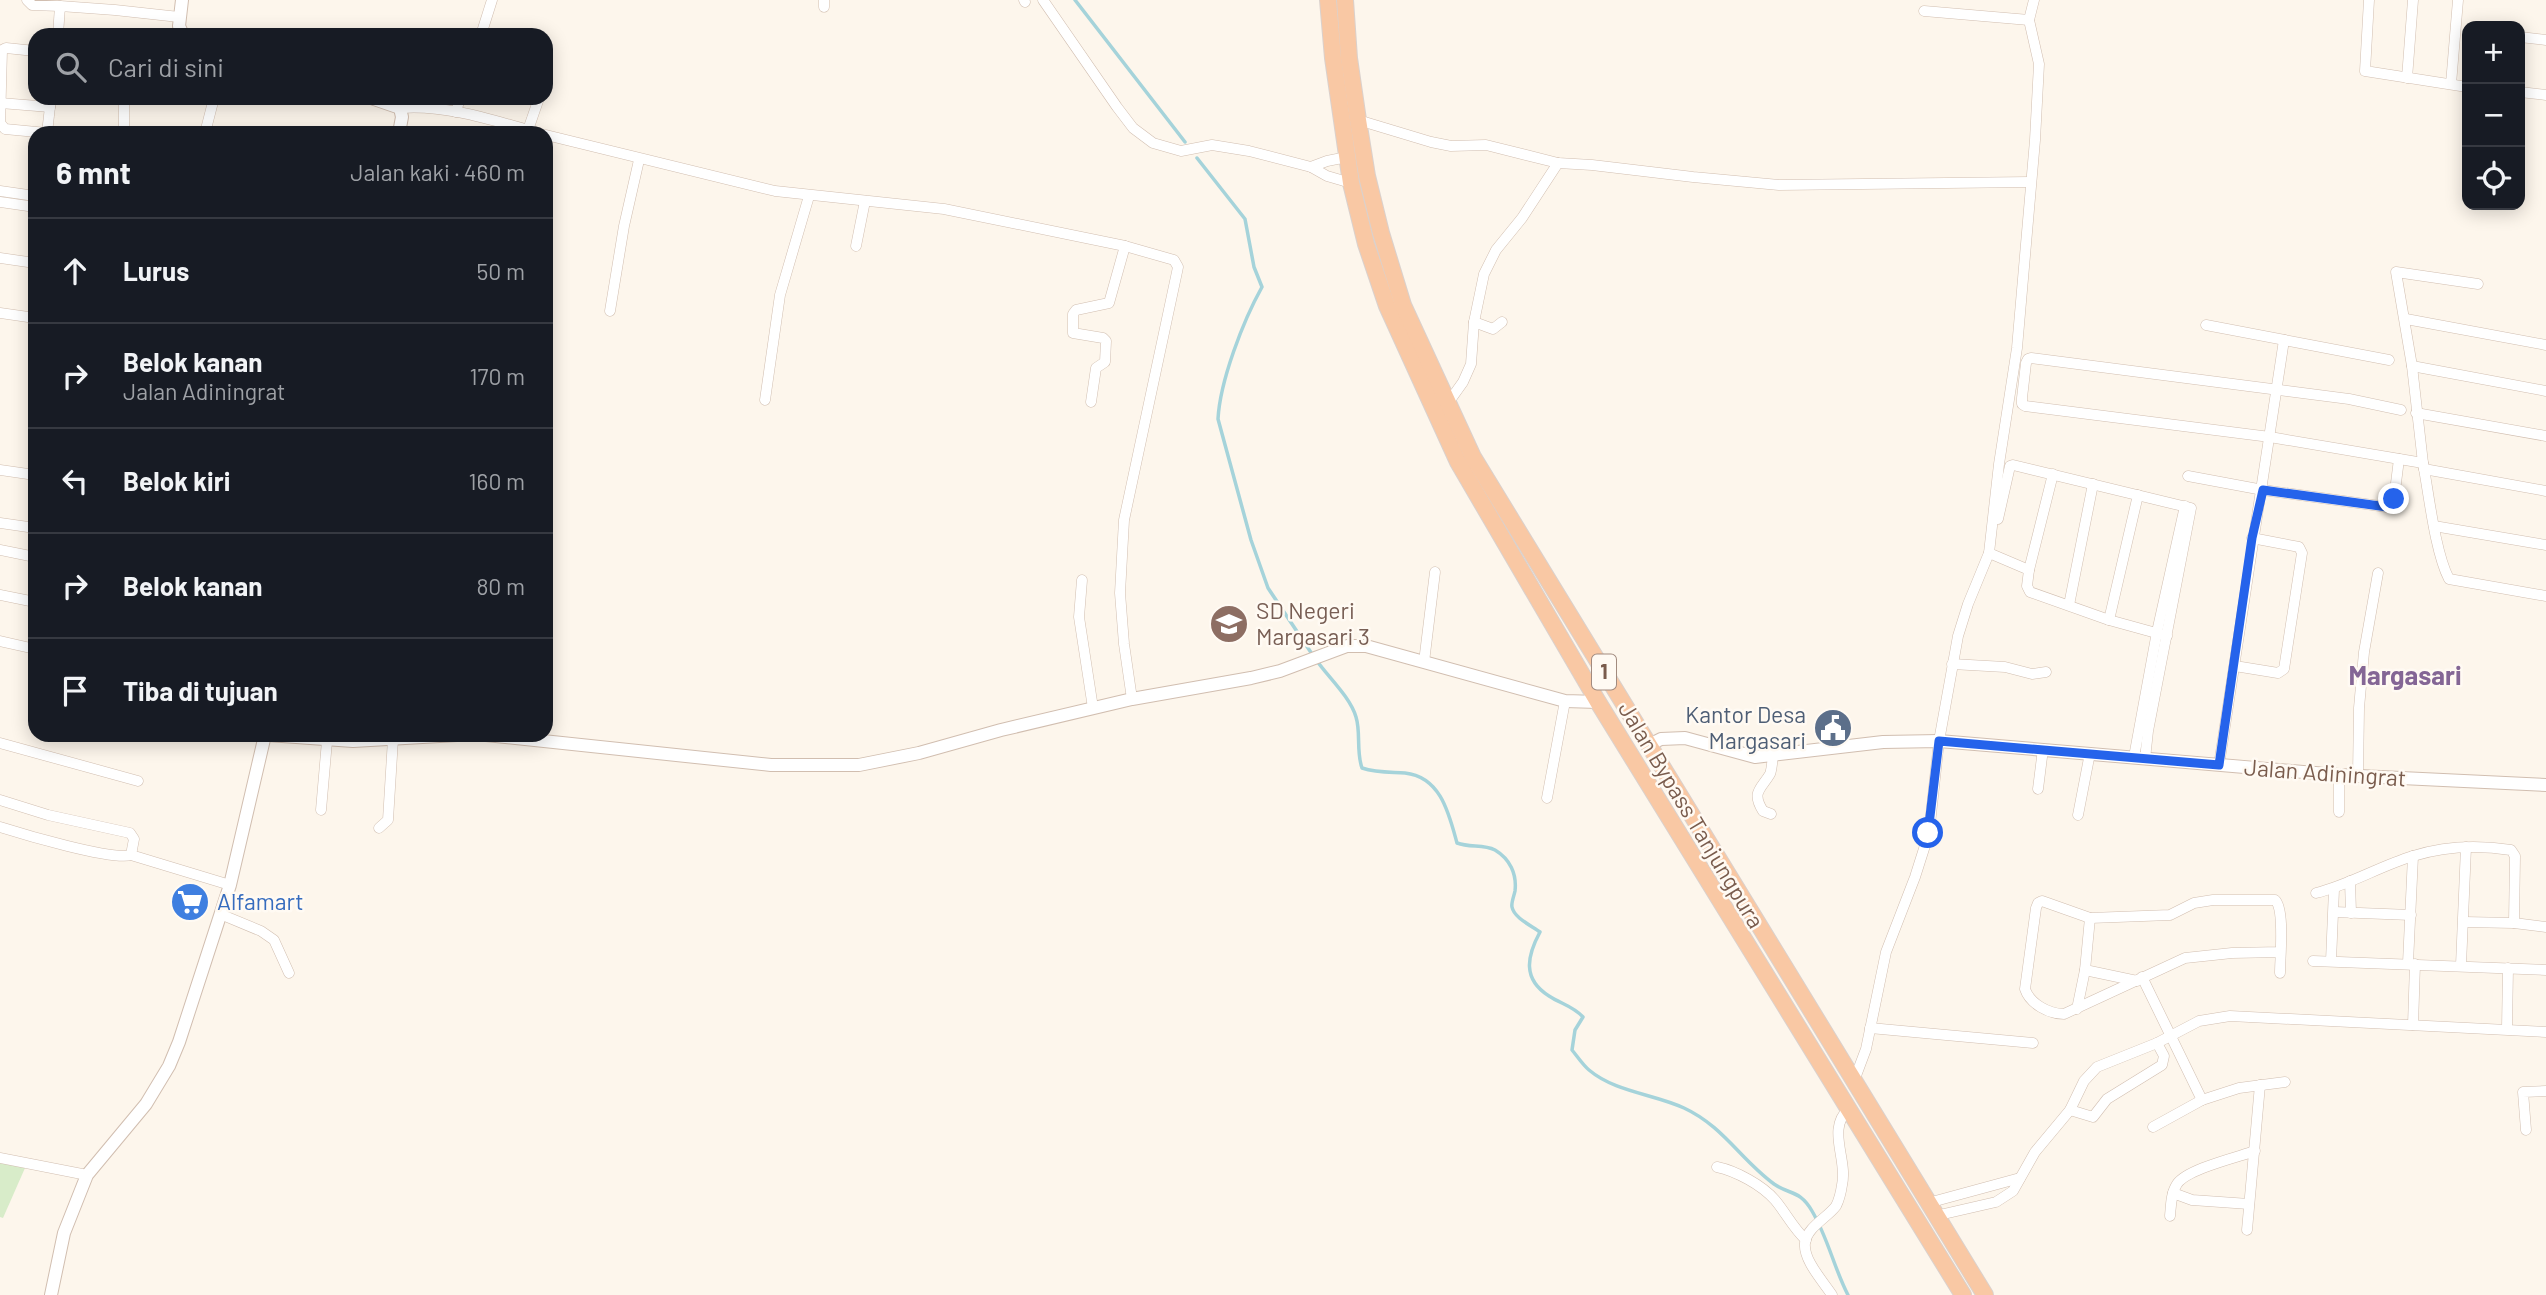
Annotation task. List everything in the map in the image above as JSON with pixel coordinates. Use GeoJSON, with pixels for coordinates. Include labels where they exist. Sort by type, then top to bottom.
{"type":"FeatureCollection","features":[{"type":"Feature","properties":{"kind":"highway","name":"Jalan Bypass Tanjungpura"},"geometry":{"type":"LineString","coordinates":[[1328,0],[1333,58],[1351,183],[1366,244],[1387,306],[1458,462],[1598,702],[1963,1295]]}},
{"type":"Feature","properties":{"kind":"highway","name":"Jalan Bypass Tanjungpura"},"geometry":{"type":"LineString","coordinates":[[1345,0],[1349,58],[1358,120],[1367,176],[1381,233],[1400,293],[1473,457],[1985,1295]]}},
{"type":"Feature","properties":{"kind":"street"},"geometry":{"type":"LineString","coordinates":[[27,0],[32,5],[116,5],[179,18]]}},
{"type":"Feature","properties":{"kind":"street"},"geometry":{"type":"LineString","coordinates":[[181,28],[179,18],[182,0]]}},
{"type":"Feature","properties":{"kind":"street"},"geometry":{"type":"LineString","coordinates":[[483,28],[492,0]]}},
{"type":"Feature","properties":{"kind":"street"},"geometry":{"type":"LineString","coordinates":[[1043,0],[1117,107],[1143,137],[1174,150],[1221,146],[1311,167],[1327,176],[1351,183]]}},
{"type":"Feature","properties":{"kind":"street"},"geometry":{"type":"LineString","coordinates":[[1990,553],[1999,464],[2017,348],[2039,64],[2028,20],[2034,0]]}},
{"type":"Feature","properties":{"kind":"street"},"geometry":{"type":"LineString","coordinates":[[2369,0],[2365,71],[2462,86]]}},
{"type":"Feature","properties":{"kind":"street"},"geometry":{"type":"LineString","coordinates":[[2407,78],[2413,0]]}},
{"type":"Feature","properties":{"kind":"street"},"geometry":{"type":"LineString","coordinates":[[2451,84],[2458,0]]}},
{"type":"Feature","properties":{"kind":"street"},"geometry":{"type":"LineString","coordinates":[[58,28],[60,6]]}},
{"type":"Feature","properties":{"kind":"street"},"geometry":{"type":"LineString","coordinates":[[1924,11],[2028,20]]}},
{"type":"Feature","properties":{"kind":"street"},"geometry":{"type":"LineString","coordinates":[[2455,31],[2462,32]]}},
{"type":"Feature","properties":{"kind":"street"},"geometry":{"type":"LineString","coordinates":[[2525,38],[2546,40]]}},
{"type":"Feature","properties":{"kind":"street"},"geometry":{"type":"LineString","coordinates":[[28,50],[2,50],[0,103],[0,123],[5,129],[28,131]]}},
{"type":"Feature","properties":{"kind":"street"},"geometry":{"type":"LineString","coordinates":[[2525,93],[2546,95]]}},
{"type":"Feature","properties":{"kind":"street"},"geometry":{"type":"LineString","coordinates":[[0,103],[28,102]]}},
{"type":"Feature","properties":{"kind":"street"},"geometry":{"type":"LineString","coordinates":[[49,126],[50,105]]}},
{"type":"Feature","properties":{"kind":"street"},"geometry":{"type":"LineString","coordinates":[[124,105],[124,126]]}},
{"type":"Feature","properties":{"kind":"street"},"geometry":{"type":"LineString","coordinates":[[207,126],[212,105]]}},
{"type":"Feature","properties":{"kind":"street"},"geometry":{"type":"LineString","coordinates":[[391,105],[456,112],[510,126]]}},
{"type":"Feature","properties":{"kind":"street"},"geometry":{"type":"LineString","coordinates":[[456,112],[458,105]]}},
{"type":"Feature","properties":{"kind":"street"},"geometry":{"type":"LineString","coordinates":[[534,126],[538,105]]}},
{"type":"Feature","properties":{"kind":"street"},"geometry":{"type":"LineString","coordinates":[[400,108],[400,126]]}},
{"type":"Feature","properties":{"kind":"street"},"geometry":{"type":"LineString","coordinates":[[1358,120],[1431,142],[1451,146],[1486,145],[1558,163],[1779,185],[2030,182]]}},
{"type":"Feature","properties":{"kind":"street"},"geometry":{"type":"LineString","coordinates":[[553,137],[775,191],[944,209],[1125,246],[1174,260],[1178,267],[1124,520],[1121,593],[1124,644],[1132,699]]}},
{"type":"Feature","properties":{"kind":"street"},"geometry":{"type":"LineString","coordinates":[[1311,167],[1347,157]]}},
{"type":"Feature","properties":{"kind":"street"},"geometry":{"type":"LineString","coordinates":[[610,311],[624,226],[639,160]]}},
{"type":"Feature","properties":{"kind":"street"},"geometry":{"type":"LineString","coordinates":[[1448,403],[1463,382],[1471,364],[1484,274],[1496,250],[1522,218],[1558,163]]}},
{"type":"Feature","properties":{"kind":"street"},"geometry":{"type":"LineString","coordinates":[[0,191],[28,195]]}},
{"type":"Feature","properties":{"kind":"street"},"geometry":{"type":"LineString","coordinates":[[765,400],[780,295],[809,196]]}},
{"type":"Feature","properties":{"kind":"street"},"geometry":{"type":"LineString","coordinates":[[856,246],[865,201]]}},
{"type":"Feature","properties":{"kind":"street"},"geometry":{"type":"LineString","coordinates":[[0,202],[28,206]]}},
{"type":"Feature","properties":{"kind":"street"},"geometry":{"type":"LineString","coordinates":[[1091,402],[1096,366],[1105,362],[1106,341],[1103,338],[1073,333],[1073,314],[1076,310],[1106,304],[1111,300],[1125,246]]}},
{"type":"Feature","properties":{"kind":"street"},"geometry":{"type":"LineString","coordinates":[[0,258],[28,262]]}},
{"type":"Feature","properties":{"kind":"street"},"geometry":{"type":"LineString","coordinates":[[2478,284],[2396,272],[2406,319],[2423,466],[2434,526],[2449,579],[2546,596]]}},
{"type":"Feature","properties":{"kind":"street"},"geometry":{"type":"LineString","coordinates":[[0,313],[28,317]]}},
{"type":"Feature","properties":{"kind":"street"},"geometry":{"type":"LineString","coordinates":[[2406,319],[2546,345]]}},
{"type":"Feature","properties":{"kind":"street"},"geometry":{"type":"LineString","coordinates":[[1475,322],[1493,329],[1502,322]]}},
{"type":"Feature","properties":{"kind":"street"},"geometry":{"type":"LineString","coordinates":[[2206,325],[2389,360]]}},
{"type":"Feature","properties":{"kind":"street"},"geometry":{"type":"LineString","coordinates":[[2219,765],[2284,340]]}},
{"type":"Feature","properties":{"kind":"street"},"geometry":{"type":"LineString","coordinates":[[2401,410],[2349,400],[2031,358],[2026,363],[2022,398],[2022,404],[2025,406],[2270,437],[2399,459],[2546,491]]}},
{"type":"Feature","properties":{"kind":"street"},"geometry":{"type":"LineString","coordinates":[[2412,366],[2546,391]]}},
{"type":"Feature","properties":{"kind":"street"},"geometry":{"type":"LineString","coordinates":[[2416,413],[2546,436]]}},
{"type":"Feature","properties":{"kind":"street"},"geometry":{"type":"LineString","coordinates":[[2188,476],[2263,490],[2391,506],[2399,459]]}},
{"type":"Feature","properties":{"kind":"street"},"geometry":{"type":"LineString","coordinates":[[1853,1082],[1866,1049],[1886,952],[1915,877],[1928,833],[1939,741],[1958,636],[1968,604],[1990,553],[2010,466],[2185,506],[2148,731],[2139,758]]}},
{"type":"Feature","properties":{"kind":"street"},"geometry":{"type":"LineString","coordinates":[[0,470],[28,474]]}},
{"type":"Feature","properties":{"kind":"street"},"geometry":{"type":"LineString","coordinates":[[2053,474],[2029,570],[2027,586],[2033,595],[2162,634]]}},
{"type":"Feature","properties":{"kind":"street"},"geometry":{"type":"LineString","coordinates":[[2069,605],[2093,484]]}},
{"type":"Feature","properties":{"kind":"street"},"geometry":{"type":"LineString","coordinates":[[2109,620],[2138,495]]}},
{"type":"Feature","properties":{"kind":"street"},"geometry":{"type":"LineString","coordinates":[[0,523],[28,527]]}},
{"type":"Feature","properties":{"kind":"street"},"geometry":{"type":"LineString","coordinates":[[2434,526],[2546,545]]}},
{"type":"Feature","properties":{"kind":"street"},"geometry":{"type":"LineString","coordinates":[[2235,666],[2278,673],[2284,669],[2302,553],[2299,547],[2252,538]]}},
{"type":"Feature","properties":{"kind":"street"},"geometry":{"type":"LineString","coordinates":[[0,550],[28,556]]}},
{"type":"Feature","properties":{"kind":"street"},"geometry":{"type":"LineString","coordinates":[[1990,553],[2029,570]]}},
{"type":"Feature","properties":{"kind":"street"},"geometry":{"type":"LineString","coordinates":[[1424,662],[1435,572]]}},
{"type":"Feature","properties":{"kind":"street"},"geometry":{"type":"LineString","coordinates":[[2358,776],[2359,708],[2364,652],[2378,573]]}},
{"type":"Feature","properties":{"kind":"street"},"geometry":{"type":"LineString","coordinates":[[1082,580],[1079,617],[1093,708]]}},
{"type":"Feature","properties":{"kind":"street"},"geometry":{"type":"LineString","coordinates":[[0,595],[28,601]]}},
{"type":"Feature","properties":{"kind":"street"},"geometry":{"type":"LineString","coordinates":[[0,641],[28,647]]}},
{"type":"Feature","properties":{"kind":"street"},"geometry":{"type":"LineString","coordinates":[[552,742],[771,765],[859,765],[919,753],[1001,730],[1132,699],[1251,678],[1347,646],[1366,646],[1565,701],[1598,702]]}},
{"type":"Feature","properties":{"kind":"street"},"geometry":{"type":"LineString","coordinates":[[1952,664],[1988,665],[2032,674],[2046,672]]}},
{"type":"Feature","properties":{"kind":"street"},"geometry":{"type":"LineString","coordinates":[[1547,798],[1565,701]]}},
{"type":"Feature","properties":{"kind":"street","name":"Jalan Adiningrat"},"geometry":{"type":"LineString","coordinates":[[1649,745],[1661,738],[1685,738],[1738,754],[1773,756],[1883,742],[1939,741],[2339,775],[2546,785]]}},
{"type":"Feature","properties":{"kind":"street"},"geometry":{"type":"LineString","coordinates":[[51,1295],[64,1233],[87,1175],[146,1104],[169,1066],[230,885],[265,742]]}},
{"type":"Feature","properties":{"kind":"street"},"geometry":{"type":"LineString","coordinates":[[321,810],[327,742]]}},
{"type":"Feature","properties":{"kind":"street"},"geometry":{"type":"LineString","coordinates":[[379,828],[388,820],[393,742]]}},
{"type":"Feature","properties":{"kind":"street"},"geometry":{"type":"LineString","coordinates":[[0,743],[138,781]]}},
{"type":"Feature","properties":{"kind":"street"},"geometry":{"type":"LineString","coordinates":[[2038,789],[2043,749]]}},
{"type":"Feature","properties":{"kind":"street"},"geometry":{"type":"LineString","coordinates":[[2078,815],[2090,753]]}},
{"type":"Feature","properties":{"kind":"street"},"geometry":{"type":"LineString","coordinates":[[1771,814],[1763,811],[1758,789],[1771,772],[1773,756]]}},
{"type":"Feature","properties":{"kind":"street"},"geometry":{"type":"LineString","coordinates":[[2339,775],[2339,812]]}},
{"type":"Feature","properties":{"kind":"street"},"geometry":{"type":"LineString","coordinates":[[0,800],[48,815],[130,833],[134,839],[131,855]]}},
{"type":"Feature","properties":{"kind":"street"},"geometry":{"type":"LineString","coordinates":[[0,827],[75,847],[122,857],[131,855],[230,885]]}},
{"type":"Feature","properties":{"kind":"street"},"geometry":{"type":"LineString","coordinates":[[2461,965],[2466,847]]}},
{"type":"Feature","properties":{"kind":"street"},"geometry":{"type":"LineString","coordinates":[[2316,893],[2334,889],[2413,856],[2438,849],[2497,848],[2514,852],[2514,923]]}},
{"type":"Feature","properties":{"kind":"street"},"geometry":{"type":"LineString","coordinates":[[2413,856],[2413,1025]]}},
{"type":"Feature","properties":{"kind":"street"},"geometry":{"type":"LineString","coordinates":[[2350,881],[2351,913]]}},
{"type":"Feature","properties":{"kind":"street"},"geometry":{"type":"LineString","coordinates":[[2331,961],[2334,889]]}},
{"type":"Feature","properties":{"kind":"street"},"geometry":{"type":"LineString","coordinates":[[2280,952],[2198,955],[2168,964],[2077,1009],[2059,1015],[2030,1000],[2025,992],[2036,908],[2042,901],[2090,918],[2170,915],[2194,903],[2213,900],[2275,900],[2281,908],[2280,973]]}},
{"type":"Feature","properties":{"kind":"street"},"geometry":{"type":"LineString","coordinates":[[2334,912],[2411,915]]}},
{"type":"Feature","properties":{"kind":"street"},"geometry":{"type":"LineString","coordinates":[[220,914],[261,931],[274,940],[289,973]]}},
{"type":"Feature","properties":{"kind":"street"},"geometry":{"type":"LineString","coordinates":[[2077,1009],[2085,970],[2090,918]]}},
{"type":"Feature","properties":{"kind":"street"},"geometry":{"type":"LineString","coordinates":[[2464,922],[2546,927]]}},
{"type":"Feature","properties":{"kind":"street"},"geometry":{"type":"LineString","coordinates":[[2313,961],[2546,970]]}},
{"type":"Feature","properties":{"kind":"street"},"geometry":{"type":"LineString","coordinates":[[2507,1029],[2508,968]]}},
{"type":"Feature","properties":{"kind":"street"},"geometry":{"type":"LineString","coordinates":[[2085,970],[2140,979]]}},
{"type":"Feature","properties":{"kind":"street"},"geometry":{"type":"LineString","coordinates":[[2140,979],[2202,1100]]}},
{"type":"Feature","properties":{"kind":"street"},"geometry":{"type":"LineString","coordinates":[[1932,1210],[1996,1202],[2012,1191],[2035,1152],[2070,1110],[2084,1082],[2097,1067],[2157,1043],[2199,1021],[2230,1016],[2546,1032]]}},
{"type":"Feature","properties":{"kind":"street"},"geometry":{"type":"LineString","coordinates":[[1870,1028],[2033,1043]]}},
{"type":"Feature","properties":{"kind":"street"},"geometry":{"type":"LineString","coordinates":[[2070,1110],[2093,1117],[2107,1099],[2162,1065],[2164,1056],[2157,1043]]}},
{"type":"Feature","properties":{"kind":"street"},"geometry":{"type":"LineString","coordinates":[[2153,1127],[2202,1100],[2239,1088],[2285,1082]]}},
{"type":"Feature","properties":{"kind":"street"},"geometry":{"type":"LineString","coordinates":[[2247,1230],[2260,1085]]}},
{"type":"Feature","properties":{"kind":"street"},"geometry":{"type":"LineString","coordinates":[[2526,1130],[2523,1092],[2546,1091]]}},
{"type":"Feature","properties":{"kind":"street"},"geometry":{"type":"LineString","coordinates":[[1807,1236],[1835,1207],[1841,1190],[1843,1170],[1839,1123],[1849,1108]]}},
{"type":"Feature","properties":{"kind":"street"},"geometry":{"type":"LineString","coordinates":[[2170,1216],[2173,1193],[2182,1178],[2211,1165],[2255,1151]]}},
{"type":"Feature","properties":{"kind":"street"},"geometry":{"type":"LineString","coordinates":[[0,1158],[87,1175]]}},
{"type":"Feature","properties":{"kind":"street"},"geometry":{"type":"LineString","coordinates":[[1717,1167],[1731,1171],[1767,1193],[1807,1236],[1807,1255],[1832,1295]]}},
{"type":"Feature","properties":{"kind":"street"},"geometry":{"type":"LineString","coordinates":[[1932,1210],[2021,1178]]}},
{"type":"Feature","properties":{"kind":"street"},"geometry":{"type":"LineString","coordinates":[[2173,1193],[2192,1200],[2249,1204]]}},
{"type":"Feature","properties":{"kind":"green space"},"geometry":{"type":"Polygon","coordinates":[[[0,1162],[25,1168],[3,1218],[0,1217],[0,1162]]]}},
{"type":"Feature","properties":{"kind":"waterway"},"geometry":{"type":"LineString","coordinates":[[1075,0],[1185,142]]}},
{"type":"Feature","properties":{"kind":"waterway"},"geometry":{"type":"LineString","coordinates":[[1197,158],[1245,219],[1254,267],[1262,287],[1234,351],[1223,387],[1218,419],[1251,540],[1268,588],[1312,654]]}},
{"type":"Feature","properties":{"kind":"waterway"},"geometry":{"type":"LineString","coordinates":[[1317,661],[1353,710],[1362,768],[1378,772],[1405,773],[1427,782],[1435,789],[1447,809],[1457,843],[1490,848],[1508,862],[1515,879],[1513,911],[1540,932],[1530,958],[1531,975],[1540,989],[1583,1017],[1575,1030],[1572,1050],[1582,1063],[1611,1083],[1672,1103],[1698,1115],[1762,1175],[1803,1199],[1818,1221],[1848,1295]]}},
{"type":"Feature","properties":{"kind":"place","name":"SD Negeri Margasari 3"},"geometry":{"type":"Point","coordinates":[1229,624]}},
{"type":"Feature","properties":{"kind":"place","name":"Kantor Desa Margasari"},"geometry":{"type":"Point","coordinates":[1833,728]}},
{"type":"Feature","properties":{"kind":"place","name":"Alfamart"},"geometry":{"type":"Point","coordinates":[190,902]}},
{"type":"Feature","properties":{"kind":"district","name":"Margasari"},"geometry":{"type":"Point","coordinates":[2405,676]}},
{"type":"Feature","properties":{"kind":"route"},"geometry":{"type":"LineString","coordinates":[[1928,833],[1939,741],[2219,765],[2252,538],[2263,490],[2387,507],[2393,504],[2394,499]]}}]}
